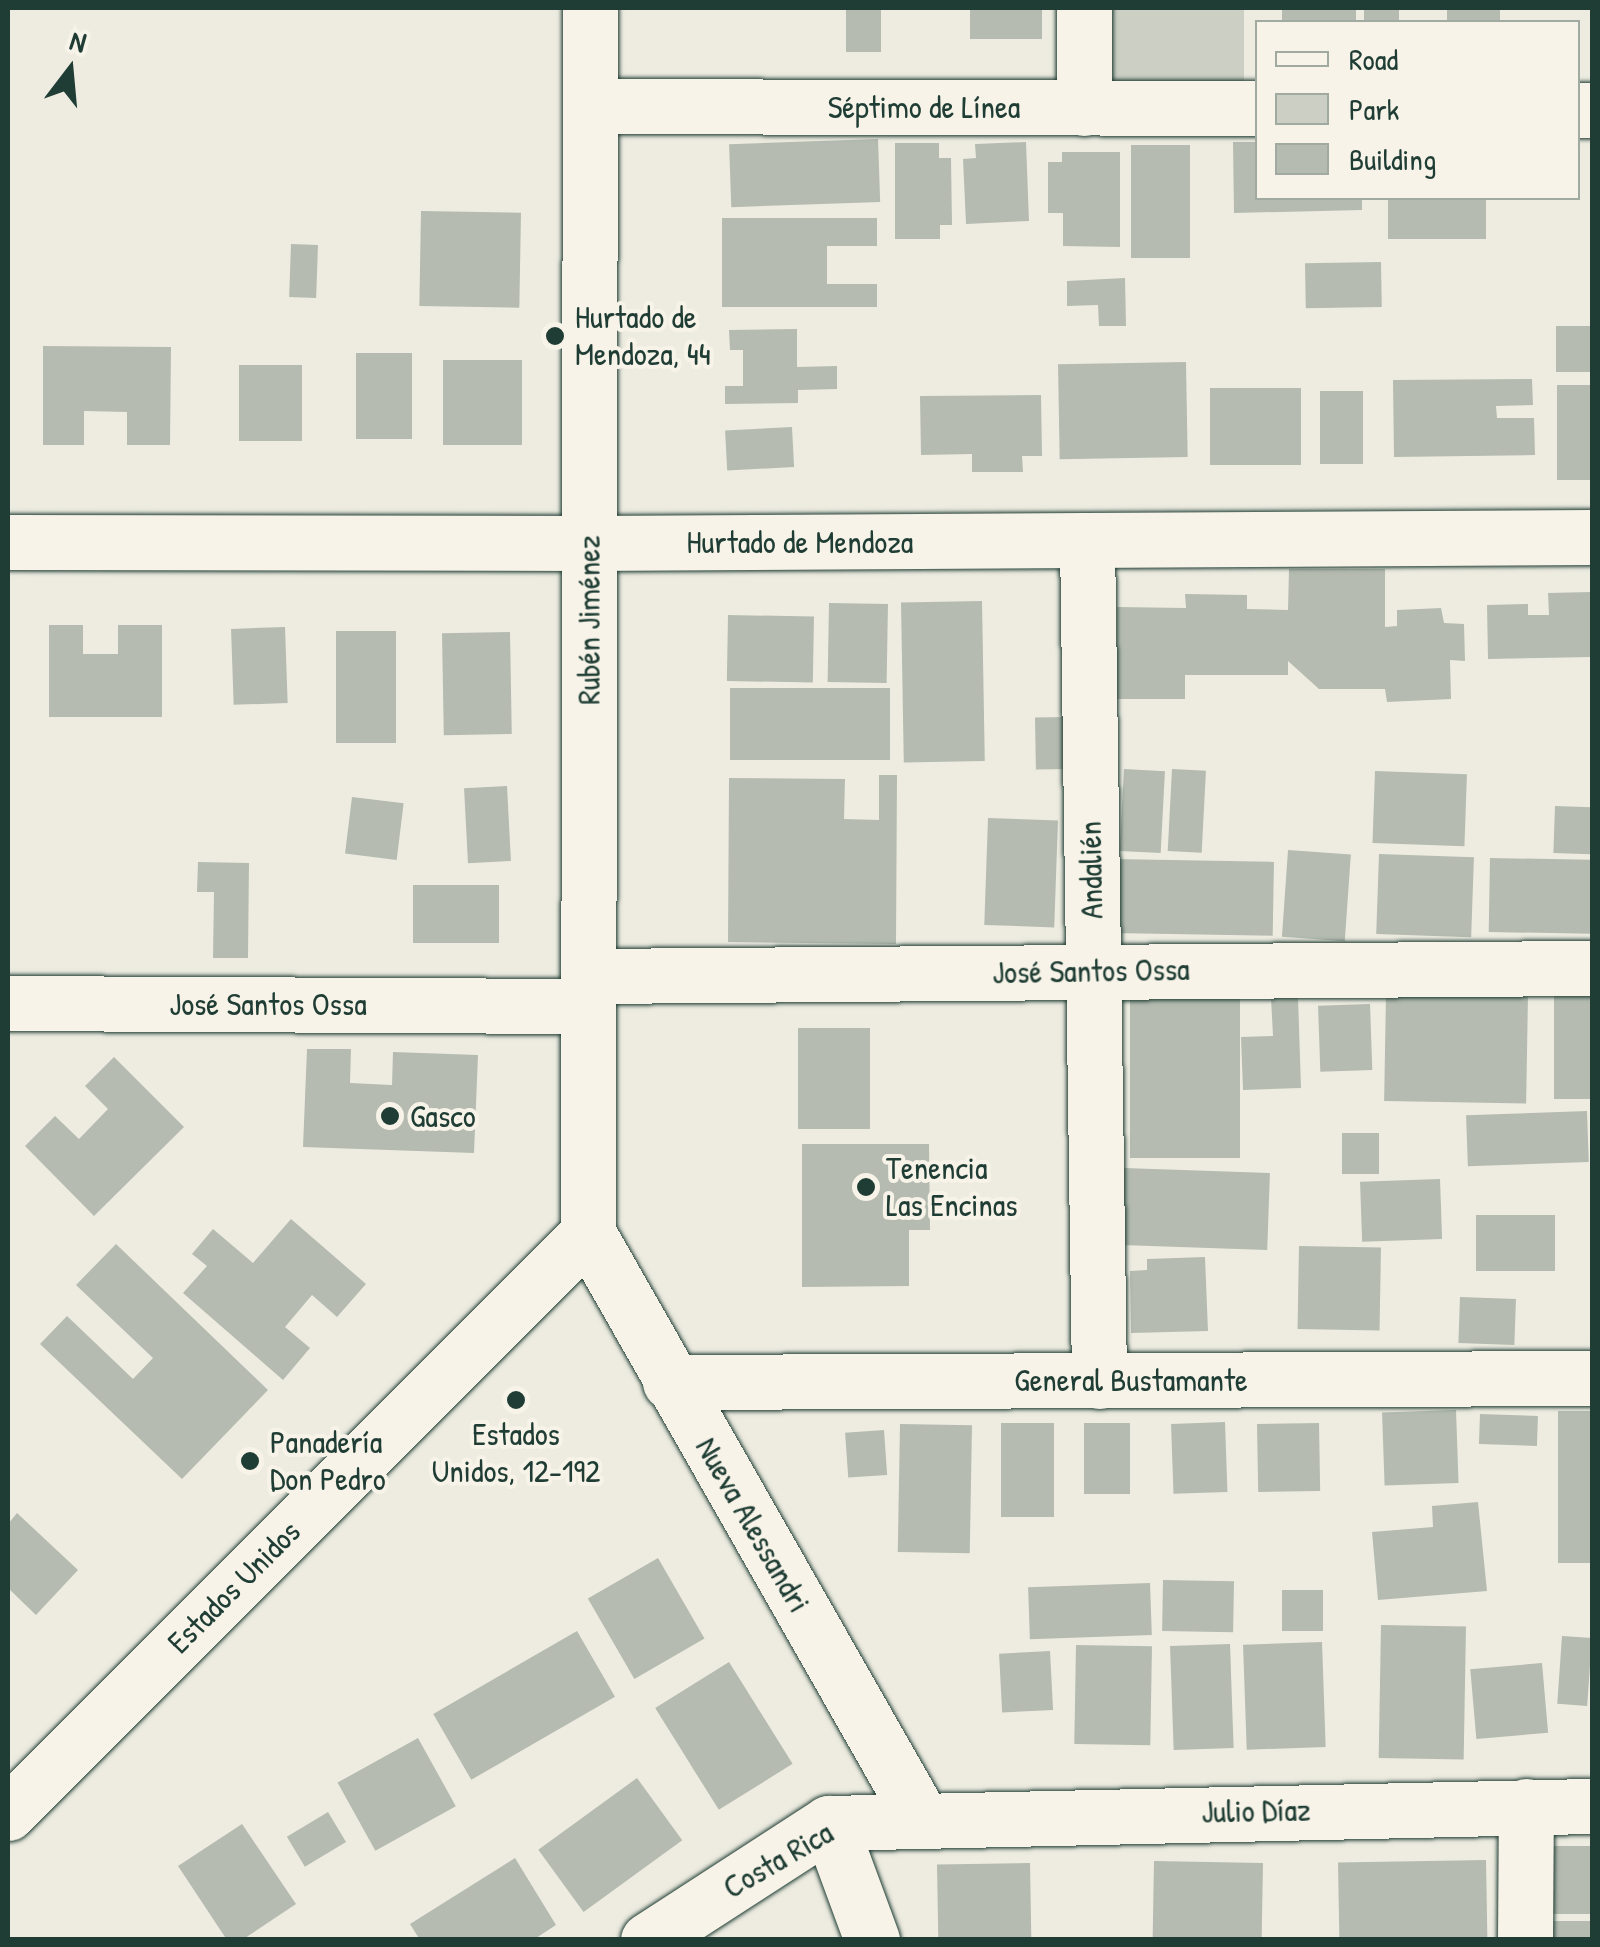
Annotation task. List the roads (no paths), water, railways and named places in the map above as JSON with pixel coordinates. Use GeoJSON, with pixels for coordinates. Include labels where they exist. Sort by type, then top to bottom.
{"type":"FeatureCollection","features":[{"type":"Feature","properties":{"kind":"street","name":"Rubén Jiménez"},"geometry":{"type":"LineString","coordinates":[[588,1233],[590,8]]}},
{"type":"Feature","properties":{"kind":"street"},"geometry":{"type":"LineString","coordinates":[[1084,8],[1084,108]]}},
{"type":"Feature","properties":{"kind":"street","name":"Séptimo de Línea"},"geometry":{"type":"LineString","coordinates":[[590,106],[1255,108]]}},
{"type":"Feature","properties":{"kind":"street","name":"Hurtado de Mendoza"},"geometry":{"type":"LineString","coordinates":[[8,542],[1592,537]]}},
{"type":"Feature","properties":{"kind":"street","name":"Andalién"},"geometry":{"type":"LineString","coordinates":[[1086,540],[1099,1380]]}},
{"type":"Feature","properties":{"kind":"street","name":"José Santos Ossa"},"geometry":{"type":"LineString","coordinates":[[8,1003],[588,991],[1093,970],[1592,968]]}},
{"type":"Feature","properties":{"kind":"street","name":"Nueva Alessandri"},"geometry":{"type":"LineString","coordinates":[[588,1233],[920,1816]]}},
{"type":"Feature","properties":{"kind":"street","name":"Estados Unidos"},"geometry":{"type":"LineString","coordinates":[[8,1813],[588,1233]]}},
{"type":"Feature","properties":{"kind":"street","name":"General Bustamante"},"geometry":{"type":"LineString","coordinates":[[670,1382],[1592,1378]]}},
{"type":"Feature","properties":{"kind":"street"},"geometry":{"type":"LineString","coordinates":[[1526,1806],[1526,1940]]}},
{"type":"Feature","properties":{"kind":"street","name":"Julio Díaz"},"geometry":{"type":"LineString","coordinates":[[920,1816],[1592,1806]]}},
{"type":"Feature","properties":{"kind":"street","name":"Costa Rica"},"geometry":{"type":"LineString","coordinates":[[648,1940],[828,1824],[920,1816]]}},
{"type":"Feature","properties":{"kind":"street"},"geometry":{"type":"LineString","coordinates":[[828,1824],[872,1940]]}},
{"type":"Feature","properties":{"kind":"place","name":"Hurtado de Mendoza, 44"},"geometry":{"type":"Point","coordinates":[555,336]}},
{"type":"Feature","properties":{"kind":"place","name":"Gasco"},"geometry":{"type":"Point","coordinates":[390,1116]}},
{"type":"Feature","properties":{"kind":"place","name":"Tenencia Las Encinas"},"geometry":{"type":"Point","coordinates":[866,1187]}},
{"type":"Feature","properties":{"kind":"place","name":"Estados Unidos, 12-192"},"geometry":{"type":"Point","coordinates":[516,1400]}},
{"type":"Feature","properties":{"kind":"place","name":"Panadería Don Pedro"},"geometry":{"type":"Point","coordinates":[250,1461]}}]}
